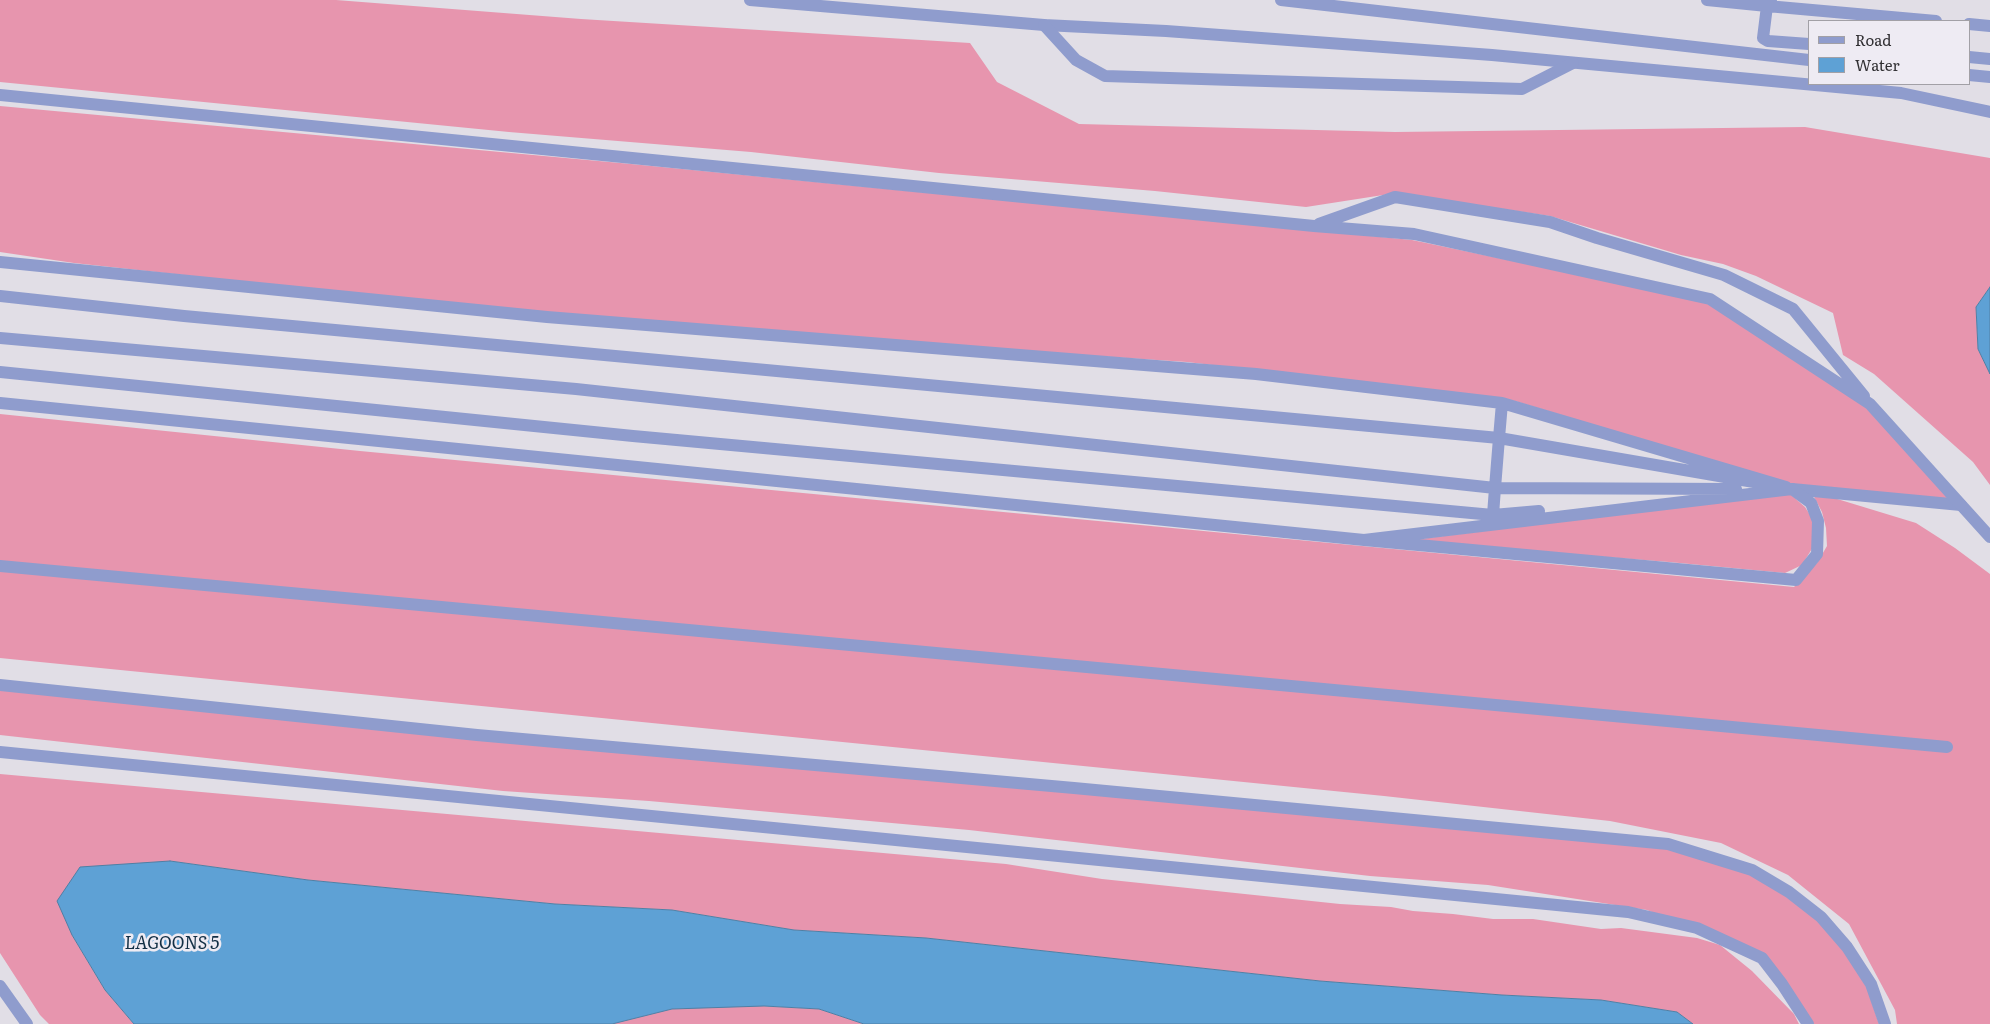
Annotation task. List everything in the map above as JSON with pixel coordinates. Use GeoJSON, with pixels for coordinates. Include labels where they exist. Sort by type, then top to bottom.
{"type":"FeatureCollection","features":[{"type":"Feature","properties":{"kind":"street"},"geometry":{"type":"LineString","coordinates":[[750,0],[1044,25],[1186,33],[1573,63],[1808,84]]}},
{"type":"Feature","properties":{"kind":"street"},"geometry":{"type":"LineString","coordinates":[[1281,0],[1808,60]]}},
{"type":"Feature","properties":{"kind":"street"},"geometry":{"type":"LineString","coordinates":[[1707,0],[1769,3],[1927,20]]}},
{"type":"Feature","properties":{"kind":"street"},"geometry":{"type":"LineString","coordinates":[[1769,3],[1763,38],[1768,41],[1808,44]]}},
{"type":"Feature","properties":{"kind":"street"},"geometry":{"type":"LineString","coordinates":[[1970,24],[1990,26]]}},
{"type":"Feature","properties":{"kind":"street"},"geometry":{"type":"LineString","coordinates":[[1044,25],[1076,60],[1105,76],[1522,89],[1573,63]]}},
{"type":"Feature","properties":{"kind":"street"},"geometry":{"type":"LineString","coordinates":[[1970,57],[1990,59]]}},
{"type":"Feature","properties":{"kind":"street"},"geometry":{"type":"LineString","coordinates":[[1970,75],[1990,77]]}},
{"type":"Feature","properties":{"kind":"street"},"geometry":{"type":"LineString","coordinates":[[1814,85],[1901,93],[1990,112]]}},
{"type":"Feature","properties":{"kind":"street"},"geometry":{"type":"LineString","coordinates":[[0,95],[1314,226],[1414,234],[1710,300],[1870,404]]}},
{"type":"Feature","properties":{"kind":"street"},"geometry":{"type":"LineString","coordinates":[[1314,226],[1396,197],[1550,222],[1597,238],[1724,275],[1793,309],[1870,404],[1990,537]]}},
{"type":"Feature","properties":{"kind":"street"},"geometry":{"type":"LineString","coordinates":[[0,262],[547,317],[1256,374],[1502,403],[1792,489],[1811,503],[1818,521],[1817,554],[1796,580],[1364,540],[0,404]]}},
{"type":"Feature","properties":{"kind":"street"},"geometry":{"type":"LineString","coordinates":[[0,296],[204,318],[1499,438],[1792,489],[1961,505]]}},
{"type":"Feature","properties":{"kind":"street"},"geometry":{"type":"LineString","coordinates":[[0,338],[576,389],[1495,488],[1792,489]]}},
{"type":"Feature","properties":{"kind":"street"},"geometry":{"type":"LineString","coordinates":[[0,372],[633,436],[1493,515],[1792,489]]}},
{"type":"Feature","properties":{"kind":"street"},"geometry":{"type":"LineString","coordinates":[[1493,515],[1502,403]]}},
{"type":"Feature","properties":{"kind":"street"},"geometry":{"type":"LineString","coordinates":[[1364,540],[1792,489]]}},
{"type":"Feature","properties":{"kind":"street"},"geometry":{"type":"LineString","coordinates":[[0,566],[1947,747]]}},
{"type":"Feature","properties":{"kind":"street"},"geometry":{"type":"LineString","coordinates":[[0,685],[477,735],[1668,844],[1752,870],[1789,892],[1821,917],[1847,947],[1871,984],[1885,1024]]}},
{"type":"Feature","properties":{"kind":"street"},"geometry":{"type":"LineString","coordinates":[[0,752],[1628,912],[1697,928],[1762,958],[1782,984],[1808,1024]]}},
{"type":"Feature","properties":{"kind":"street"},"geometry":{"type":"LineString","coordinates":[[0,986],[28,1024]]}},
{"type":"Feature","properties":{"kind":"shaded area"},"geometry":{"type":"Polygon","coordinates":[[[0,0],[336,0],[581,19],[970,43],[997,82],[1079,124],[1395,132],[1805,127],[1990,158],[1990,287],[1976,307],[1978,349],[1990,374],[1990,485],[1973,462],[1874,374],[1843,355],[1833,313],[1756,276],[1723,264],[1681,255],[1550,216],[1396,193],[1306,207],[1155,191],[939,173],[751,152],[509,132],[0,82],[0,0]]]}},
{"type":"Feature","properties":{"kind":"shaded area"},"geometry":{"type":"Polygon","coordinates":[[[0,106],[631,164],[1412,240],[1709,302],[1870,404],[1956,503],[1795,486],[1515,401],[1187,362],[842,339],[549,315],[74,263],[0,252],[0,106]]]}},
{"type":"Feature","properties":{"kind":"shaded area"},"geometry":{"type":"Polygon","coordinates":[[[0,414],[360,451],[1794,587],[1817,563],[1827,546],[1826,528],[1822,512],[1811,491],[1916,523],[1955,548],[1990,574],[1990,1024],[1897,1024],[1895,1010],[1849,924],[1788,875],[1721,843],[1610,821],[1384,796],[0,658],[0,414]]]}},
{"type":"Feature","properties":{"kind":"shaded area"},"geometry":{"type":"Polygon","coordinates":[[[1789,493],[1805,507],[1812,518],[1813,547],[1802,565],[1785,573],[1404,541],[1789,493]]]}},
{"type":"Feature","properties":{"kind":"shaded area"},"geometry":{"type":"Polygon","coordinates":[[[0,687],[1669,849],[1747,872],[1784,892],[1820,921],[1843,949],[1867,988],[1879,1024],[1812,1024],[1765,959],[1647,910],[1488,885],[1370,876],[969,830],[649,801],[503,791],[0,735],[0,687]]]}},
{"type":"Feature","properties":{"kind":"shaded area"},"geometry":{"type":"Polygon","coordinates":[[[0,774],[1006,864],[1102,879],[1340,904],[1391,907],[1493,919],[1533,919],[1601,929],[1621,928],[1697,938],[1720,945],[1752,971],[1794,1014],[1799,1024],[1693,1024],[1677,1012],[1601,1000],[1502,995],[1320,981],[926,938],[794,930],[672,910],[555,904],[308,880],[170,861],[72,935],[105,990],[134,1024],[49,1024],[40,1015],[0,953],[0,774]]]}},
{"type":"Feature","properties":{"kind":"shaded area"},"geometry":{"type":"Polygon","coordinates":[[[719,1006],[819,1009],[864,1024],[612,1024],[672,1009],[719,1006]]]}},
{"type":"Feature","properties":{"kind":"water"},"geometry":{"type":"Polygon","coordinates":[[[1990,287],[1990,374],[1978,349],[1976,307],[1990,287]]]}},
{"type":"Feature","properties":{"kind":"water","name":"LAGOONS 5"},"geometry":{"type":"Polygon","coordinates":[[[170,861],[308,880],[555,904],[672,910],[794,930],[926,938],[1320,981],[1502,995],[1601,1000],[1677,1012],[1693,1024],[864,1024],[819,1009],[764,1006],[672,1009],[612,1024],[134,1024],[105,990],[72,935],[57,901],[80,867],[170,861]]]}}]}
